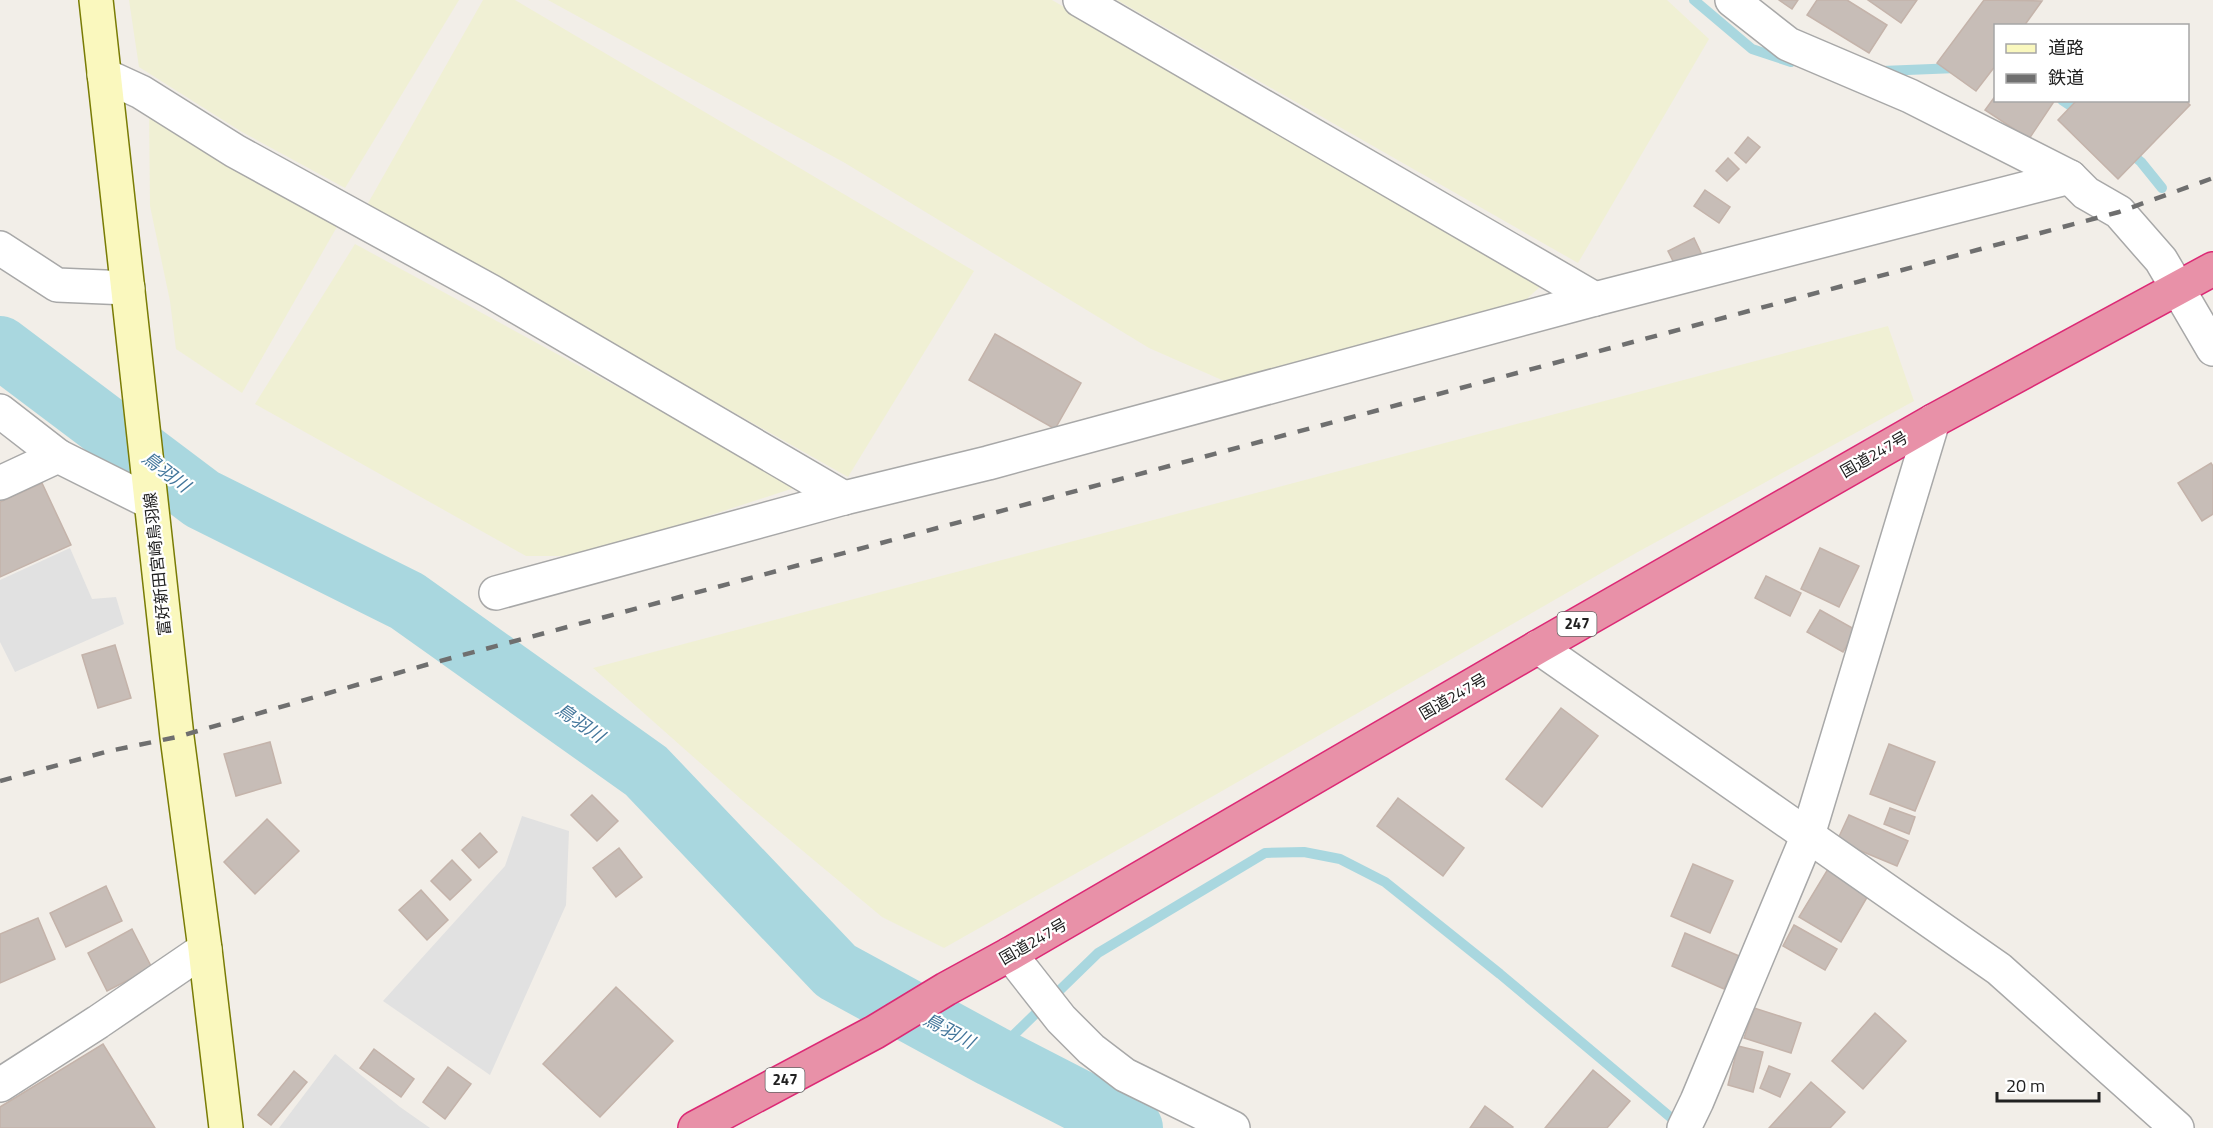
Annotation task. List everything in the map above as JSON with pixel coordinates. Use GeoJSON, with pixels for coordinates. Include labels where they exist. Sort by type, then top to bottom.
{"type":"FeatureCollection","features":[{"type":"Feature","properties":{"kind":"highway","name":"国道247号"},"geometry":{"type":"LineString","coordinates":[[696,1128],[875,1032],[1538,647],[1933,421],[2213,269]]}},
{"type":"Feature","properties":{"kind":"main road","name":"富好新田宮崎鳥羽線"},"geometry":{"type":"LineString","coordinates":[[98,2],[149,494],[226,1128]]}},
{"type":"Feature","properties":{"kind":"street"},"geometry":{"type":"LineString","coordinates":[[1080,0],[1595,299]]}},
{"type":"Feature","properties":{"kind":"street"},"geometry":{"type":"LineString","coordinates":[[1732,0],[1788,44],[1910,96],[2070,177],[2086,193],[2119,212],[2161,260],[2213,349]]}},
{"type":"Feature","properties":{"kind":"street"},"geometry":{"type":"LineString","coordinates":[[104,75],[141,92],[235,152],[492,292],[844,498]]}},
{"type":"Feature","properties":{"kind":"street"},"geometry":{"type":"LineString","coordinates":[[496,593],[844,498],[988,463],[1595,299],[2070,177]]}},
{"type":"Feature","properties":{"kind":"street"},"geometry":{"type":"LineString","coordinates":[[0,248],[57,285],[128,288]]}},
{"type":"Feature","properties":{"kind":"street"},"geometry":{"type":"LineString","coordinates":[[0,411],[58,456],[149,494]]}},
{"type":"Feature","properties":{"kind":"street"},"geometry":{"type":"LineString","coordinates":[[1691,1115],[1808,835],[1933,421]]}},
{"type":"Feature","properties":{"kind":"street"},"geometry":{"type":"LineString","coordinates":[[0,483],[58,456]]}},
{"type":"Feature","properties":{"kind":"street"},"geometry":{"type":"LineString","coordinates":[[1538,647],[1999,969],[2177,1128]]}},
{"type":"Feature","properties":{"kind":"street"},"geometry":{"type":"LineString","coordinates":[[0,1085],[205,949]]}},
{"type":"Feature","properties":{"kind":"street"},"geometry":{"type":"LineString","coordinates":[[1010,954],[1061,1019],[1091,1049],[1125,1075],[1233,1128]]}},
{"type":"Feature","properties":{"kind":"green space"},"geometry":{"type":"Polygon","coordinates":[[[129,0],[459,0],[345,188],[242,132],[139,67],[129,0]]]}},
{"type":"Feature","properties":{"kind":"green space"},"geometry":{"type":"Polygon","coordinates":[[[483,0],[515,0],[974,271],[848,477],[367,205],[483,0]]]}},
{"type":"Feature","properties":{"kind":"green space"},"geometry":{"type":"Polygon","coordinates":[[[548,0],[1052,0],[1543,284],[1518,307],[1231,384],[1149,348],[845,163],[548,0]]]}},
{"type":"Feature","properties":{"kind":"green space"},"geometry":{"type":"Polygon","coordinates":[[[1117,0],[1667,0],[1709,39],[1578,263],[1117,0]]]}},
{"type":"Feature","properties":{"kind":"green space"},"geometry":{"type":"Polygon","coordinates":[[[149,107],[338,225],[242,393],[176,349],[170,301],[150,206],[149,107]]]}},
{"type":"Feature","properties":{"kind":"green space"},"geometry":{"type":"Polygon","coordinates":[[[355,244],[660,410],[794,488],[585,556],[526,556],[255,404],[355,244]]]}},
{"type":"Feature","properties":{"kind":"green space"},"geometry":{"type":"Polygon","coordinates":[[[1888,326],[1914,401],[1636,553],[944,948],[882,917],[742,800],[593,668],[1888,326]]]}},
{"type":"Feature","properties":{"kind":"shaded area"},"geometry":{"type":"Polygon","coordinates":[[[70,548],[92,599],[116,597],[124,624],[15,672],[0,642],[0,580],[70,548]]]}},
{"type":"Feature","properties":{"kind":"shaded area"},"geometry":{"type":"Polygon","coordinates":[[[522,816],[569,831],[566,905],[490,1075],[383,1001],[505,866],[522,816]]]}},
{"type":"Feature","properties":{"kind":"shaded area"},"geometry":{"type":"Polygon","coordinates":[[[335,1054],[400,1107],[430,1128],[279,1128],[335,1054]]]}},
{"type":"Feature","properties":{"kind":"building"},"geometry":{"type":"Polygon","coordinates":[[[1779,0],[1798,0],[1792,9],[1779,0]]]}},
{"type":"Feature","properties":{"kind":"building"},"geometry":{"type":"Polygon","coordinates":[[[1817,0],[1847,0],[1887,25],[1869,53],[1807,15],[1817,0]]]}},
{"type":"Feature","properties":{"kind":"building"},"geometry":{"type":"Polygon","coordinates":[[[1868,0],[1917,0],[1901,23],[1868,0]]]}},
{"type":"Feature","properties":{"kind":"building"},"geometry":{"type":"Polygon","coordinates":[[[1984,0],[2042,1],[2025,24],[1994,24],[1994,68],[1976,91],[1937,63],[1984,0]]]}},
{"type":"Feature","properties":{"kind":"building"},"geometry":{"type":"Polygon","coordinates":[[[1994,98],[1994,102],[2054,102],[2029,139],[1985,110],[1994,98]]]}},
{"type":"Feature","properties":{"kind":"building"},"geometry":{"type":"Polygon","coordinates":[[[2075,102],[2187,102],[2190,105],[2118,179],[2058,120],[2075,102]]]}},
{"type":"Feature","properties":{"kind":"building"},"geometry":{"type":"Polygon","coordinates":[[[1748,137],[1760,147],[1746,163],[1735,153],[1748,137]]]}},
{"type":"Feature","properties":{"kind":"building"},"geometry":{"type":"Polygon","coordinates":[[[1728,158],[1739,169],[1727,181],[1716,171],[1728,158]]]}},
{"type":"Feature","properties":{"kind":"building"},"geometry":{"type":"Polygon","coordinates":[[[1705,190],[1730,207],[1719,223],[1694,206],[1705,190]]]}},
{"type":"Feature","properties":{"kind":"building"},"geometry":{"type":"Polygon","coordinates":[[[1694,238],[1702,255],[1676,267],[1668,251],[1694,238]]]}},
{"type":"Feature","properties":{"kind":"building"},"geometry":{"type":"Polygon","coordinates":[[[995,334],[1081,383],[1055,429],[969,380],[995,334]]]}},
{"type":"Feature","properties":{"kind":"building"},"geometry":{"type":"Polygon","coordinates":[[[2211,463],[2213,466],[2213,514],[2202,521],[2178,483],[2211,463]]]}},
{"type":"Feature","properties":{"kind":"building"},"geometry":{"type":"Polygon","coordinates":[[[42,483],[71,545],[0,577],[0,502],[42,483]]]}},
{"type":"Feature","properties":{"kind":"building"},"geometry":{"type":"Polygon","coordinates":[[[1820,548],[1859,566],[1839,607],[1801,589],[1820,548]]]}},
{"type":"Feature","properties":{"kind":"building"},"geometry":{"type":"Polygon","coordinates":[[[1766,576],[1801,593],[1790,616],[1755,598],[1766,576]]]}},
{"type":"Feature","properties":{"kind":"building"},"geometry":{"type":"Polygon","coordinates":[[[1820,610],[1856,630],[1843,652],[1807,632],[1820,610]]]}},
{"type":"Feature","properties":{"kind":"building"},"geometry":{"type":"Polygon","coordinates":[[[115,645],[131,698],[98,708],[82,655],[115,645]]]}},
{"type":"Feature","properties":{"kind":"building"},"geometry":{"type":"Polygon","coordinates":[[[1561,708],[1598,736],[1542,807],[1506,779],[1561,708]]]}},
{"type":"Feature","properties":{"kind":"building"},"geometry":{"type":"Polygon","coordinates":[[[270,742],[281,783],[236,796],[224,754],[270,742]]]}},
{"type":"Feature","properties":{"kind":"building"},"geometry":{"type":"Polygon","coordinates":[[[1889,744],[1935,762],[1915,811],[1870,794],[1889,744]]]}},
{"type":"Feature","properties":{"kind":"building"},"geometry":{"type":"Polygon","coordinates":[[[592,795],[618,821],[597,841],[571,815],[592,795]]]}},
{"type":"Feature","properties":{"kind":"building"},"geometry":{"type":"Polygon","coordinates":[[[1398,798],[1464,848],[1443,876],[1377,826],[1398,798]]]}},
{"type":"Feature","properties":{"kind":"building"},"geometry":{"type":"Polygon","coordinates":[[[1890,808],[1915,817],[1909,834],[1884,824],[1890,808]]]}},
{"type":"Feature","properties":{"kind":"building"},"geometry":{"type":"Polygon","coordinates":[[[1849,815],[1908,841],[1897,866],[1837,841],[1849,815]]]}},
{"type":"Feature","properties":{"kind":"building"},"geometry":{"type":"Polygon","coordinates":[[[267,819],[299,851],[255,894],[224,862],[267,819]]]}},
{"type":"Feature","properties":{"kind":"building"},"geometry":{"type":"Polygon","coordinates":[[[480,833],[497,852],[479,868],[462,850],[480,833]]]}},
{"type":"Feature","properties":{"kind":"building"},"geometry":{"type":"Polygon","coordinates":[[[619,848],[642,877],[616,897],[593,868],[619,848]]]}},
{"type":"Feature","properties":{"kind":"building"},"geometry":{"type":"Polygon","coordinates":[[[452,860],[471,880],[450,900],[431,881],[452,860]]]}},
{"type":"Feature","properties":{"kind":"building"},"geometry":{"type":"Polygon","coordinates":[[[1693,864],[1733,881],[1710,933],[1671,916],[1693,864]]]}},
{"type":"Feature","properties":{"kind":"building"},"geometry":{"type":"Polygon","coordinates":[[[1828,869],[1869,894],[1841,942],[1799,917],[1828,869]]]}},
{"type":"Feature","properties":{"kind":"building"},"geometry":{"type":"Polygon","coordinates":[[[106,886],[122,921],[66,947],[50,913],[106,886]]]}},
{"type":"Feature","properties":{"kind":"building"},"geometry":{"type":"Polygon","coordinates":[[[421,890],[448,920],[427,940],[399,910],[421,890]]]}},
{"type":"Feature","properties":{"kind":"building"},"geometry":{"type":"Polygon","coordinates":[[[38,918],[55,959],[0,983],[0,934],[38,918]]]}},
{"type":"Feature","properties":{"kind":"building"},"geometry":{"type":"Polygon","coordinates":[[[1794,925],[1837,949],[1825,970],[1783,946],[1794,925]]]}},
{"type":"Feature","properties":{"kind":"building"},"geometry":{"type":"Polygon","coordinates":[[[132,929],[152,968],[107,991],[88,953],[132,929]]]}},
{"type":"Feature","properties":{"kind":"building"},"geometry":{"type":"Polygon","coordinates":[[[1685,933],[1739,956],[1724,989],[1672,966],[1685,933]]]}},
{"type":"Feature","properties":{"kind":"building"},"geometry":{"type":"Polygon","coordinates":[[[616,987],[673,1041],[600,1117],[543,1064],[616,987]]]}},
{"type":"Feature","properties":{"kind":"building"},"geometry":{"type":"Polygon","coordinates":[[[1754,1008],[1801,1023],[1791,1053],[1744,1038],[1754,1008]]]}},
{"type":"Feature","properties":{"kind":"building"},"geometry":{"type":"Polygon","coordinates":[[[1875,1013],[1906,1041],[1863,1089],[1832,1061],[1875,1013]]]}},
{"type":"Feature","properties":{"kind":"building"},"geometry":{"type":"Polygon","coordinates":[[[103,1044],[155,1128],[0,1128],[0,1107],[103,1044]]]}},
{"type":"Feature","properties":{"kind":"building"},"geometry":{"type":"Polygon","coordinates":[[[1738,1046],[1763,1052],[1753,1092],[1728,1085],[1738,1046]]]}},
{"type":"Feature","properties":{"kind":"building"},"geometry":{"type":"Polygon","coordinates":[[[374,1049],[414,1079],[401,1097],[360,1068],[374,1049]]]}},
{"type":"Feature","properties":{"kind":"building"},"geometry":{"type":"Polygon","coordinates":[[[1769,1066],[1790,1074],[1780,1097],[1760,1088],[1769,1066]]]}},
{"type":"Feature","properties":{"kind":"building"},"geometry":{"type":"Polygon","coordinates":[[[448,1067],[471,1084],[445,1119],[423,1102],[448,1067]]]}},
{"type":"Feature","properties":{"kind":"building"},"geometry":{"type":"Polygon","coordinates":[[[1593,1070],[1630,1101],[1607,1128],[1545,1128],[1593,1070]]]}},
{"type":"Feature","properties":{"kind":"building"},"geometry":{"type":"Polygon","coordinates":[[[294,1071],[307,1082],[271,1125],[258,1115],[294,1071]]]}},
{"type":"Feature","properties":{"kind":"building"},"geometry":{"type":"Polygon","coordinates":[[[1811,1082],[1845,1112],[1830,1128],[1769,1128],[1811,1082]]]}},
{"type":"Feature","properties":{"kind":"building"},"geometry":{"type":"Polygon","coordinates":[[[1485,1106],[1513,1127],[1470,1128],[1485,1106]]]}},
{"type":"Feature","properties":{"kind":"waterway"},"geometry":{"type":"LineString","coordinates":[[1694,0],[1752,49],[1791,62]]}},
{"type":"Feature","properties":{"kind":"waterway"},"geometry":{"type":"LineString","coordinates":[[1882,71],[1957,68]]}},
{"type":"Feature","properties":{"kind":"waterway"},"geometry":{"type":"LineString","coordinates":[[2065,102],[2083,114]]}},
{"type":"Feature","properties":{"kind":"waterway"},"geometry":{"type":"LineString","coordinates":[[2128,151],[2141,162],[2162,188]]}},
{"type":"Feature","properties":{"kind":"waterway","name":"鳥羽川"},"geometry":{"type":"LineString","coordinates":[[0,347],[202,499],[407,601],[646,771],[836,971],[992,1056],[1132,1128]]}},
{"type":"Feature","properties":{"kind":"waterway"},"geometry":{"type":"LineString","coordinates":[[992,1056],[1098,953],[1265,853],[1304,852],[1340,859],[1385,882],[1500,974],[1681,1126]]}},
{"type":"Feature","properties":{"kind":"railway"},"geometry":{"type":"LineString","coordinates":[[0,781],[109,751],[177,737],[429,664],[2119,212],[2213,178]]}}]}
